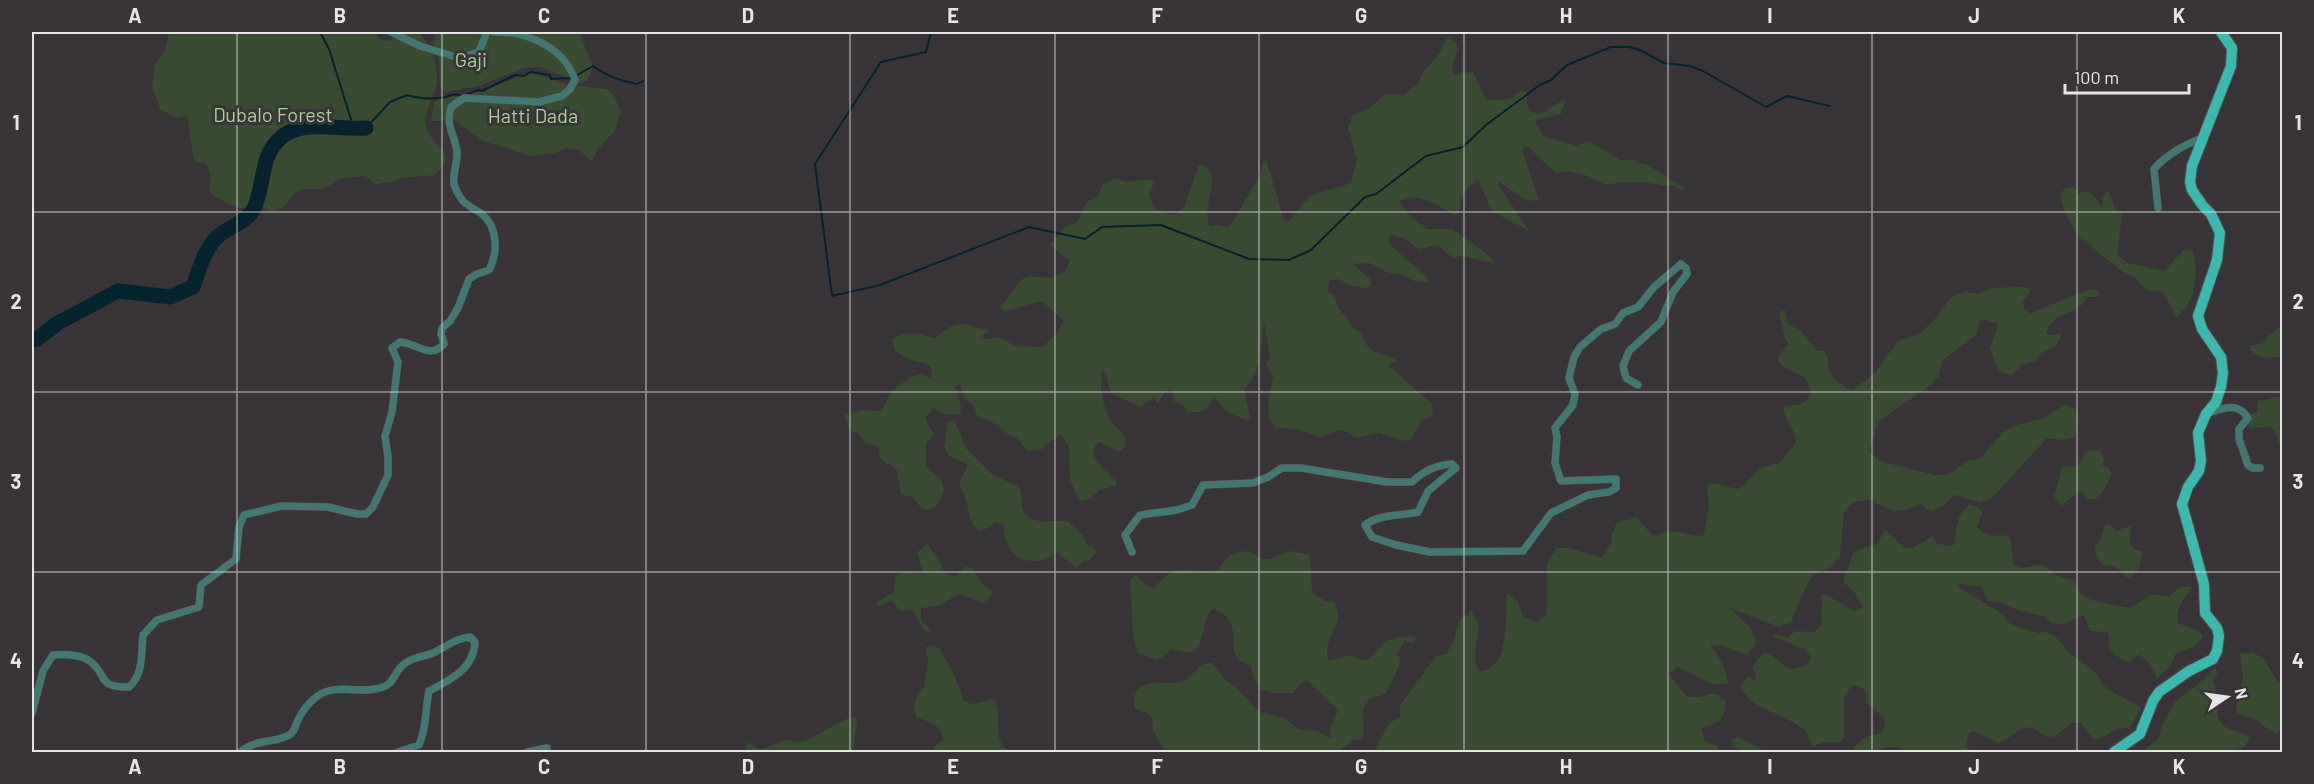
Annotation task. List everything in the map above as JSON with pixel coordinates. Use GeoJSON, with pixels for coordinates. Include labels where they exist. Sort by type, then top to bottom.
{"type":"FeatureCollection","features":[{"type":"Feature","properties":{"kind":"main road"},"geometry":{"type":"LineString","coordinates":[[2114,753],[2140,734],[2159,692],[2189,671],[2213,659],[2217,651],[2219,636],[2217,628],[2205,613],[2204,584],[2182,504],[2188,487],[2199,471],[2201,461],[2198,433],[2206,414],[2216,402],[2223,373],[2221,357],[2202,329],[2198,316],[2209,287],[2220,245],[2218,225],[2196,197],[2190,182],[2192,166],[2231,66],[2232,48],[2221,32]]}},
{"type":"Feature","properties":{"kind":"street"},"geometry":{"type":"LineString","coordinates":[[391,32],[412,43],[459,58],[479,52],[487,32]]}},
{"type":"Feature","properties":{"kind":"street"},"geometry":{"type":"LineString","coordinates":[[32,713],[43,671],[53,655],[68,654],[90,662],[101,678],[110,685],[129,687],[136,681],[140,673],[143,635],[158,620],[199,607],[201,585],[236,559],[239,527],[244,515],[281,506],[328,507],[357,514],[366,514],[373,507],[388,475],[385,436],[392,412],[398,362],[392,348],[400,342],[410,343],[427,352],[439,350],[444,344],[442,328],[450,321],[458,308],[469,279],[489,270],[495,260],[496,241],[491,225],[484,216],[463,201],[454,184],[457,148],[449,129],[448,116],[451,107],[464,98],[539,102],[562,96],[575,80],[570,67],[558,53],[521,34],[494,32]]}},
{"type":"Feature","properties":{"kind":"street"},"geometry":{"type":"LineString","coordinates":[[2158,208],[2154,169],[2159,163],[2193,141],[2205,137]]}},
{"type":"Feature","properties":{"kind":"street"},"geometry":{"type":"LineString","coordinates":[[1132,552],[1125,535],[1140,515],[1177,510],[1192,505],[1203,485],[1253,483],[1269,477],[1282,468],[1301,468],[1387,482],[1412,482],[1424,471],[1443,464],[1452,464],[1456,468],[1428,491],[1418,512],[1400,516],[1376,517],[1365,525],[1372,537],[1430,552],[1523,551],[1551,513],[1588,495],[1609,492],[1616,488],[1616,479],[1561,481],[1555,463],[1557,437],[1555,428],[1570,411],[1575,398],[1569,378],[1570,368],[1580,347],[1601,329],[1615,324],[1617,319],[1629,309],[1638,307],[1654,287],[1681,264],[1686,267],[1687,274],[1672,291],[1661,322],[1629,351],[1623,366],[1626,378],[1638,385]]}},
{"type":"Feature","properties":{"kind":"street"},"geometry":{"type":"LineString","coordinates":[[2206,414],[2228,408],[2240,408],[2248,418],[2239,429],[2239,439],[2248,465],[2260,468]]}},
{"type":"Feature","properties":{"kind":"street"},"geometry":{"type":"LineString","coordinates":[[240,753],[250,744],[283,738],[291,733],[313,698],[320,694],[338,689],[368,691],[384,687],[393,681],[400,668],[418,656],[436,652],[460,638],[470,637],[475,642],[474,651],[462,671],[457,677],[429,691],[424,733],[419,745],[398,753]]}},
{"type":"Feature","properties":{"kind":"street"},"geometry":{"type":"LineString","coordinates":[[527,753],[547,748]]}},
{"type":"Feature","properties":{"kind":"green space","name":"Dubalo Forest"},"geometry":{"type":"Polygon","coordinates":[[[169,32],[376,32],[378,38],[388,41],[411,32],[419,33],[432,53],[437,77],[426,125],[446,156],[445,163],[435,175],[402,178],[392,182],[376,184],[364,176],[338,179],[321,189],[296,192],[277,211],[270,212],[257,203],[243,208],[230,204],[209,191],[211,179],[207,164],[194,161],[187,116],[176,118],[160,109],[152,87],[155,64],[164,53],[169,32]]]}},
{"type":"Feature","properties":{"kind":"green space","name":"Gaji"},"geometry":{"type":"Polygon","coordinates":[[[435,32],[511,32],[528,36],[530,32],[579,32],[593,66],[588,80],[581,83],[540,67],[524,68],[479,86],[445,92],[440,86],[439,61],[434,45],[435,32]]]}},
{"type":"Feature","properties":{"kind":"green space"},"geometry":{"type":"Polygon","coordinates":[[[1447,38],[1455,41],[1458,50],[1452,66],[1455,75],[1473,71],[1486,99],[1508,99],[1524,91],[1527,93],[1527,104],[1530,111],[1538,114],[1566,100],[1561,114],[1535,122],[1543,136],[1576,146],[1589,141],[1620,160],[1635,160],[1648,165],[1686,189],[1682,191],[1673,185],[1664,186],[1646,182],[1621,182],[1607,185],[1582,174],[1566,171],[1556,173],[1528,147],[1524,147],[1523,152],[1539,200],[1527,201],[1498,181],[1499,186],[1530,232],[1494,212],[1478,179],[1464,194],[1459,214],[1455,215],[1420,198],[1406,198],[1399,202],[1408,214],[1427,229],[1452,229],[1491,257],[1493,263],[1462,256],[1453,258],[1437,245],[1419,249],[1405,239],[1390,234],[1389,244],[1427,277],[1429,282],[1416,282],[1404,275],[1389,273],[1369,263],[1353,264],[1371,280],[1371,286],[1368,288],[1350,286],[1338,279],[1329,281],[1328,293],[1333,294],[1340,310],[1351,326],[1360,332],[1368,347],[1373,351],[1395,358],[1397,361],[1388,365],[1432,404],[1433,415],[1421,421],[1411,439],[1404,441],[1379,433],[1356,438],[1340,430],[1321,437],[1295,429],[1276,428],[1268,411],[1273,378],[1266,363],[1270,358],[1264,321],[1258,366],[1244,389],[1250,418],[1248,421],[1226,411],[1216,399],[1212,399],[1204,411],[1187,412],[1183,405],[1174,401],[1171,389],[1165,392],[1158,403],[1153,398],[1140,407],[1111,393],[1105,372],[1102,371],[1103,401],[1111,422],[1124,435],[1126,447],[1118,452],[1100,442],[1095,447],[1093,453],[1095,458],[1117,483],[1115,486],[1099,490],[1091,499],[1080,501],[1070,481],[1069,447],[1062,436],[1040,450],[1027,451],[1017,438],[1008,435],[996,424],[977,416],[974,406],[965,398],[960,384],[955,386],[961,406],[960,414],[944,414],[933,408],[925,419],[934,434],[926,444],[926,467],[941,480],[944,491],[933,508],[921,508],[913,497],[901,495],[897,470],[880,459],[878,446],[865,443],[858,433],[849,430],[844,415],[862,410],[881,411],[892,391],[909,378],[921,374],[932,378],[931,369],[927,364],[910,360],[895,351],[892,339],[897,336],[913,333],[935,338],[951,327],[961,324],[990,329],[980,339],[996,337],[1014,346],[1043,347],[1057,333],[1063,322],[1042,301],[1006,311],[999,308],[1022,279],[1029,276],[1049,278],[1065,272],[1070,261],[1050,245],[1066,226],[1077,222],[1087,202],[1098,196],[1102,184],[1118,178],[1127,182],[1145,179],[1155,181],[1149,194],[1154,208],[1167,214],[1177,214],[1184,207],[1199,165],[1203,165],[1212,177],[1208,210],[1210,226],[1227,227],[1231,225],[1261,173],[1266,159],[1284,220],[1288,222],[1310,197],[1351,183],[1357,160],[1348,128],[1352,116],[1368,109],[1386,94],[1403,95],[1419,83],[1422,73],[1439,54],[1447,38]]]}},
{"type":"Feature","properties":{"kind":"green space","name":"Hatti Dada"},"geometry":{"type":"Polygon","coordinates":[[[531,72],[568,85],[606,89],[614,95],[621,112],[614,132],[598,149],[592,161],[579,150],[566,148],[556,153],[532,156],[483,141],[455,121],[431,121],[434,102],[441,98],[482,91],[531,72]]]}},
{"type":"Feature","properties":{"kind":"green space"},"geometry":{"type":"Polygon","coordinates":[[[2074,187],[2079,195],[2082,191],[2091,193],[2102,207],[2103,197],[2108,190],[2115,208],[2122,215],[2117,255],[2128,263],[2165,271],[2184,249],[2193,251],[2196,278],[2192,296],[2183,312],[2176,317],[2163,292],[2146,290],[2135,278],[2119,269],[2077,235],[2064,211],[2060,195],[2065,188],[2074,187]]]}},
{"type":"Feature","properties":{"kind":"green space"},"geometry":{"type":"Polygon","coordinates":[[[2025,287],[2031,290],[2023,301],[2024,309],[2030,313],[2087,290],[2097,290],[2100,294],[2096,297],[2087,297],[2077,308],[2052,322],[2046,333],[2062,334],[2056,346],[2044,351],[2035,361],[2021,365],[2012,375],[1999,372],[1990,349],[1998,324],[1981,319],[1976,335],[1942,361],[1939,375],[1931,385],[1879,421],[1869,452],[1880,461],[1934,475],[1948,475],[1967,461],[1980,459],[2003,432],[2016,425],[2042,419],[2064,405],[2076,409],[2079,422],[2074,438],[2061,440],[2047,438],[1991,499],[1979,502],[1954,495],[1944,505],[1931,512],[1920,504],[1907,510],[1894,511],[1868,500],[1853,502],[1844,513],[1840,557],[1829,568],[1816,573],[1808,583],[1791,622],[1779,627],[1730,608],[1749,626],[1757,644],[1747,655],[1722,646],[1710,645],[1722,662],[1728,683],[1714,685],[1678,667],[1669,674],[1687,697],[1714,693],[1726,701],[1720,720],[1701,728],[1705,742],[1716,745],[1720,752],[1374,752],[1389,723],[1400,717],[1400,705],[1435,657],[1447,653],[1460,619],[1471,611],[1479,624],[1475,657],[1478,671],[1492,667],[1501,653],[1505,633],[1507,593],[1518,601],[1523,617],[1537,622],[1547,614],[1547,564],[1556,548],[1570,548],[1602,558],[1612,541],[1611,535],[1617,523],[1637,517],[1652,535],[1671,531],[1695,536],[1704,535],[1709,504],[1707,489],[1709,484],[1716,483],[1737,489],[1743,486],[1760,468],[1779,463],[1796,443],[1796,437],[1783,406],[1805,402],[1811,390],[1806,378],[1782,366],[1778,360],[1789,343],[1785,339],[1779,312],[1785,310],[1788,324],[1800,330],[1818,351],[1825,351],[1833,377],[1853,390],[1873,375],[1898,341],[1917,335],[1932,323],[1952,296],[1965,292],[1978,294],[1991,288],[2025,287]]]}},
{"type":"Feature","properties":{"kind":"green space"},"geometry":{"type":"Polygon","coordinates":[[[2282,326],[2282,356],[2269,358],[2253,353],[2250,349],[2251,345],[2264,341],[2282,326]]]}},
{"type":"Feature","properties":{"kind":"green space"},"geometry":{"type":"Polygon","coordinates":[[[2282,398],[2282,450],[2274,430],[2269,427],[2251,428],[2242,421],[2245,415],[2257,413],[2258,401],[2282,398]]]}},
{"type":"Feature","properties":{"kind":"green space"},"geometry":{"type":"Polygon","coordinates":[[[955,421],[966,448],[994,476],[1019,486],[1024,512],[1028,517],[1040,521],[1067,521],[1081,533],[1088,546],[1091,545],[1097,551],[1089,561],[1083,561],[1077,568],[1057,553],[1038,561],[1026,560],[1019,558],[1009,548],[1003,524],[995,523],[978,531],[971,520],[965,496],[959,485],[967,464],[949,456],[944,447],[948,422],[955,421]]]}},
{"type":"Feature","properties":{"kind":"green space"},"geometry":{"type":"Polygon","coordinates":[[[2101,451],[2104,460],[2102,465],[2110,469],[2112,474],[2108,483],[2095,499],[2086,499],[2086,494],[2077,493],[2061,506],[2055,494],[2061,470],[2064,467],[2078,465],[2086,452],[2101,451]]]}},
{"type":"Feature","properties":{"kind":"green space"},"geometry":{"type":"Polygon","coordinates":[[[1971,504],[1983,510],[1977,527],[1980,530],[1991,535],[2010,537],[2014,565],[2023,568],[2043,564],[2057,576],[2073,580],[2080,593],[2089,599],[2130,608],[2151,595],[2169,596],[2183,587],[2193,588],[2179,608],[2178,623],[2197,630],[2203,636],[2195,645],[2176,653],[2170,666],[2157,679],[2150,664],[2139,654],[2128,662],[2114,654],[2109,647],[2107,632],[2090,631],[2084,616],[2065,624],[2052,623],[2044,616],[2020,611],[2003,603],[1988,601],[1982,587],[1959,584],[1957,586],[2004,615],[2010,624],[2055,636],[2067,651],[2096,673],[2106,688],[2140,707],[2130,727],[2115,730],[2098,740],[2093,739],[2081,723],[2072,723],[2054,737],[2027,728],[1999,743],[1974,731],[1969,733],[1966,746],[1973,752],[1906,752],[1898,747],[1884,748],[1878,752],[1852,752],[1862,739],[1879,734],[1885,727],[1884,717],[1868,705],[1865,690],[1861,687],[1851,686],[1844,698],[1844,738],[1840,742],[1822,742],[1813,747],[1804,730],[1760,706],[1745,694],[1741,686],[1748,676],[1755,681],[1756,676],[1752,667],[1766,652],[1789,668],[1794,669],[1809,663],[1811,657],[1805,649],[1773,637],[1774,635],[1788,637],[1796,631],[1815,632],[1821,625],[1822,595],[1827,595],[1854,611],[1863,608],[1855,593],[1843,582],[1854,551],[1877,544],[1885,530],[1904,547],[1913,548],[1933,536],[1937,544],[1952,546],[1955,542],[1960,515],[1971,504]]]}},
{"type":"Feature","properties":{"kind":"green space"},"geometry":{"type":"Polygon","coordinates":[[[2105,524],[2110,525],[2116,531],[2131,526],[2130,543],[2135,550],[2143,551],[2139,568],[2131,578],[2126,577],[2117,567],[2103,565],[2097,557],[2094,547],[2101,539],[2105,524]]]}},
{"type":"Feature","properties":{"kind":"green space"},"geometry":{"type":"Polygon","coordinates":[[[928,544],[944,572],[955,577],[965,567],[973,568],[982,584],[992,591],[993,595],[983,603],[960,594],[942,605],[921,608],[921,621],[930,632],[925,631],[912,610],[900,611],[892,601],[877,606],[877,602],[894,592],[895,577],[898,574],[909,572],[924,575],[917,552],[928,544]]]}},
{"type":"Feature","properties":{"kind":"green space"},"geometry":{"type":"Polygon","coordinates":[[[1243,551],[1263,559],[1270,559],[1289,551],[1309,554],[1313,594],[1326,601],[1334,602],[1338,610],[1336,625],[1328,646],[1329,661],[1349,655],[1362,660],[1369,659],[1386,641],[1398,637],[1414,636],[1416,639],[1413,643],[1404,641],[1397,655],[1401,657],[1397,671],[1386,693],[1368,701],[1365,705],[1362,739],[1353,740],[1338,752],[1165,752],[1153,730],[1152,718],[1147,713],[1135,709],[1134,697],[1143,685],[1186,680],[1203,665],[1212,663],[1225,680],[1236,687],[1259,712],[1286,719],[1298,729],[1317,731],[1330,738],[1331,727],[1338,710],[1308,681],[1302,682],[1293,693],[1270,692],[1259,687],[1251,666],[1239,660],[1235,654],[1232,626],[1223,613],[1213,609],[1209,613],[1199,645],[1191,652],[1171,649],[1155,660],[1137,652],[1133,635],[1130,579],[1136,575],[1146,586],[1153,588],[1172,572],[1217,570],[1230,555],[1243,551]]]}},
{"type":"Feature","properties":{"kind":"green space"},"geometry":{"type":"Polygon","coordinates":[[[931,645],[939,648],[954,674],[964,701],[973,704],[994,699],[997,705],[1001,742],[1012,752],[930,752],[943,740],[942,734],[934,724],[916,717],[914,705],[918,694],[924,687],[928,661],[926,647],[931,645]]]}},
{"type":"Feature","properties":{"kind":"green space"},"geometry":{"type":"Polygon","coordinates":[[[2240,652],[2246,654],[2252,652],[2263,658],[2278,682],[2282,681],[2282,730],[2281,727],[2278,733],[2272,732],[2256,720],[2237,713],[2236,708],[2243,678],[2240,652]]]}},
{"type":"Feature","properties":{"kind":"green space"},"geometry":{"type":"Polygon","coordinates":[[[2215,668],[2218,672],[2213,680],[2217,694],[2219,719],[2227,728],[2250,737],[2245,746],[2232,752],[2142,752],[2158,739],[2175,701],[2201,682],[2215,668]]]}},
{"type":"Feature","properties":{"kind":"green space"},"geometry":{"type":"Polygon","coordinates":[[[851,717],[856,718],[857,722],[853,752],[745,752],[747,742],[761,750],[785,740],[804,741],[851,717]]]}},
{"type":"Feature","properties":{"kind":"green space"},"geometry":{"type":"Polygon","coordinates":[[[1738,737],[1768,752],[1742,751],[1731,740],[1738,737]]]}},
{"type":"Feature","properties":{"kind":"waterway"},"geometry":{"type":"LineString","coordinates":[[320,32],[329,49],[354,129]]}},
{"type":"Feature","properties":{"kind":"waterway"},"geometry":{"type":"LineString","coordinates":[[931,32],[926,52],[881,62],[815,164],[832,296],[880,285],[1029,227],[1085,239],[1102,227],[1161,225],[1249,259],[1289,260],[1311,250],[1365,197],[1376,194],[1426,156],[1463,147],[1486,125],[1540,85],[1551,80],[1567,65],[1611,47],[1629,47],[1640,50],[1664,63],[1690,66],[1703,71],[1766,107],[1787,96],[1830,106]]}},
{"type":"Feature","properties":{"kind":"waterway"},"geometry":{"type":"LineString","coordinates":[[366,128],[390,102],[407,95],[427,99],[463,96],[478,90],[482,91],[515,75],[524,76],[531,72],[550,75],[551,79],[572,78],[593,66],[619,80],[637,84],[643,81]]}},
{"type":"Feature","properties":{"kind":"waterway"},"geometry":{"type":"LineString","coordinates":[[32,340],[37,339],[58,323],[118,291],[170,297],[193,287],[202,260],[212,242],[246,218],[253,210],[266,161],[273,146],[283,136],[308,127],[366,128]]}}]}
